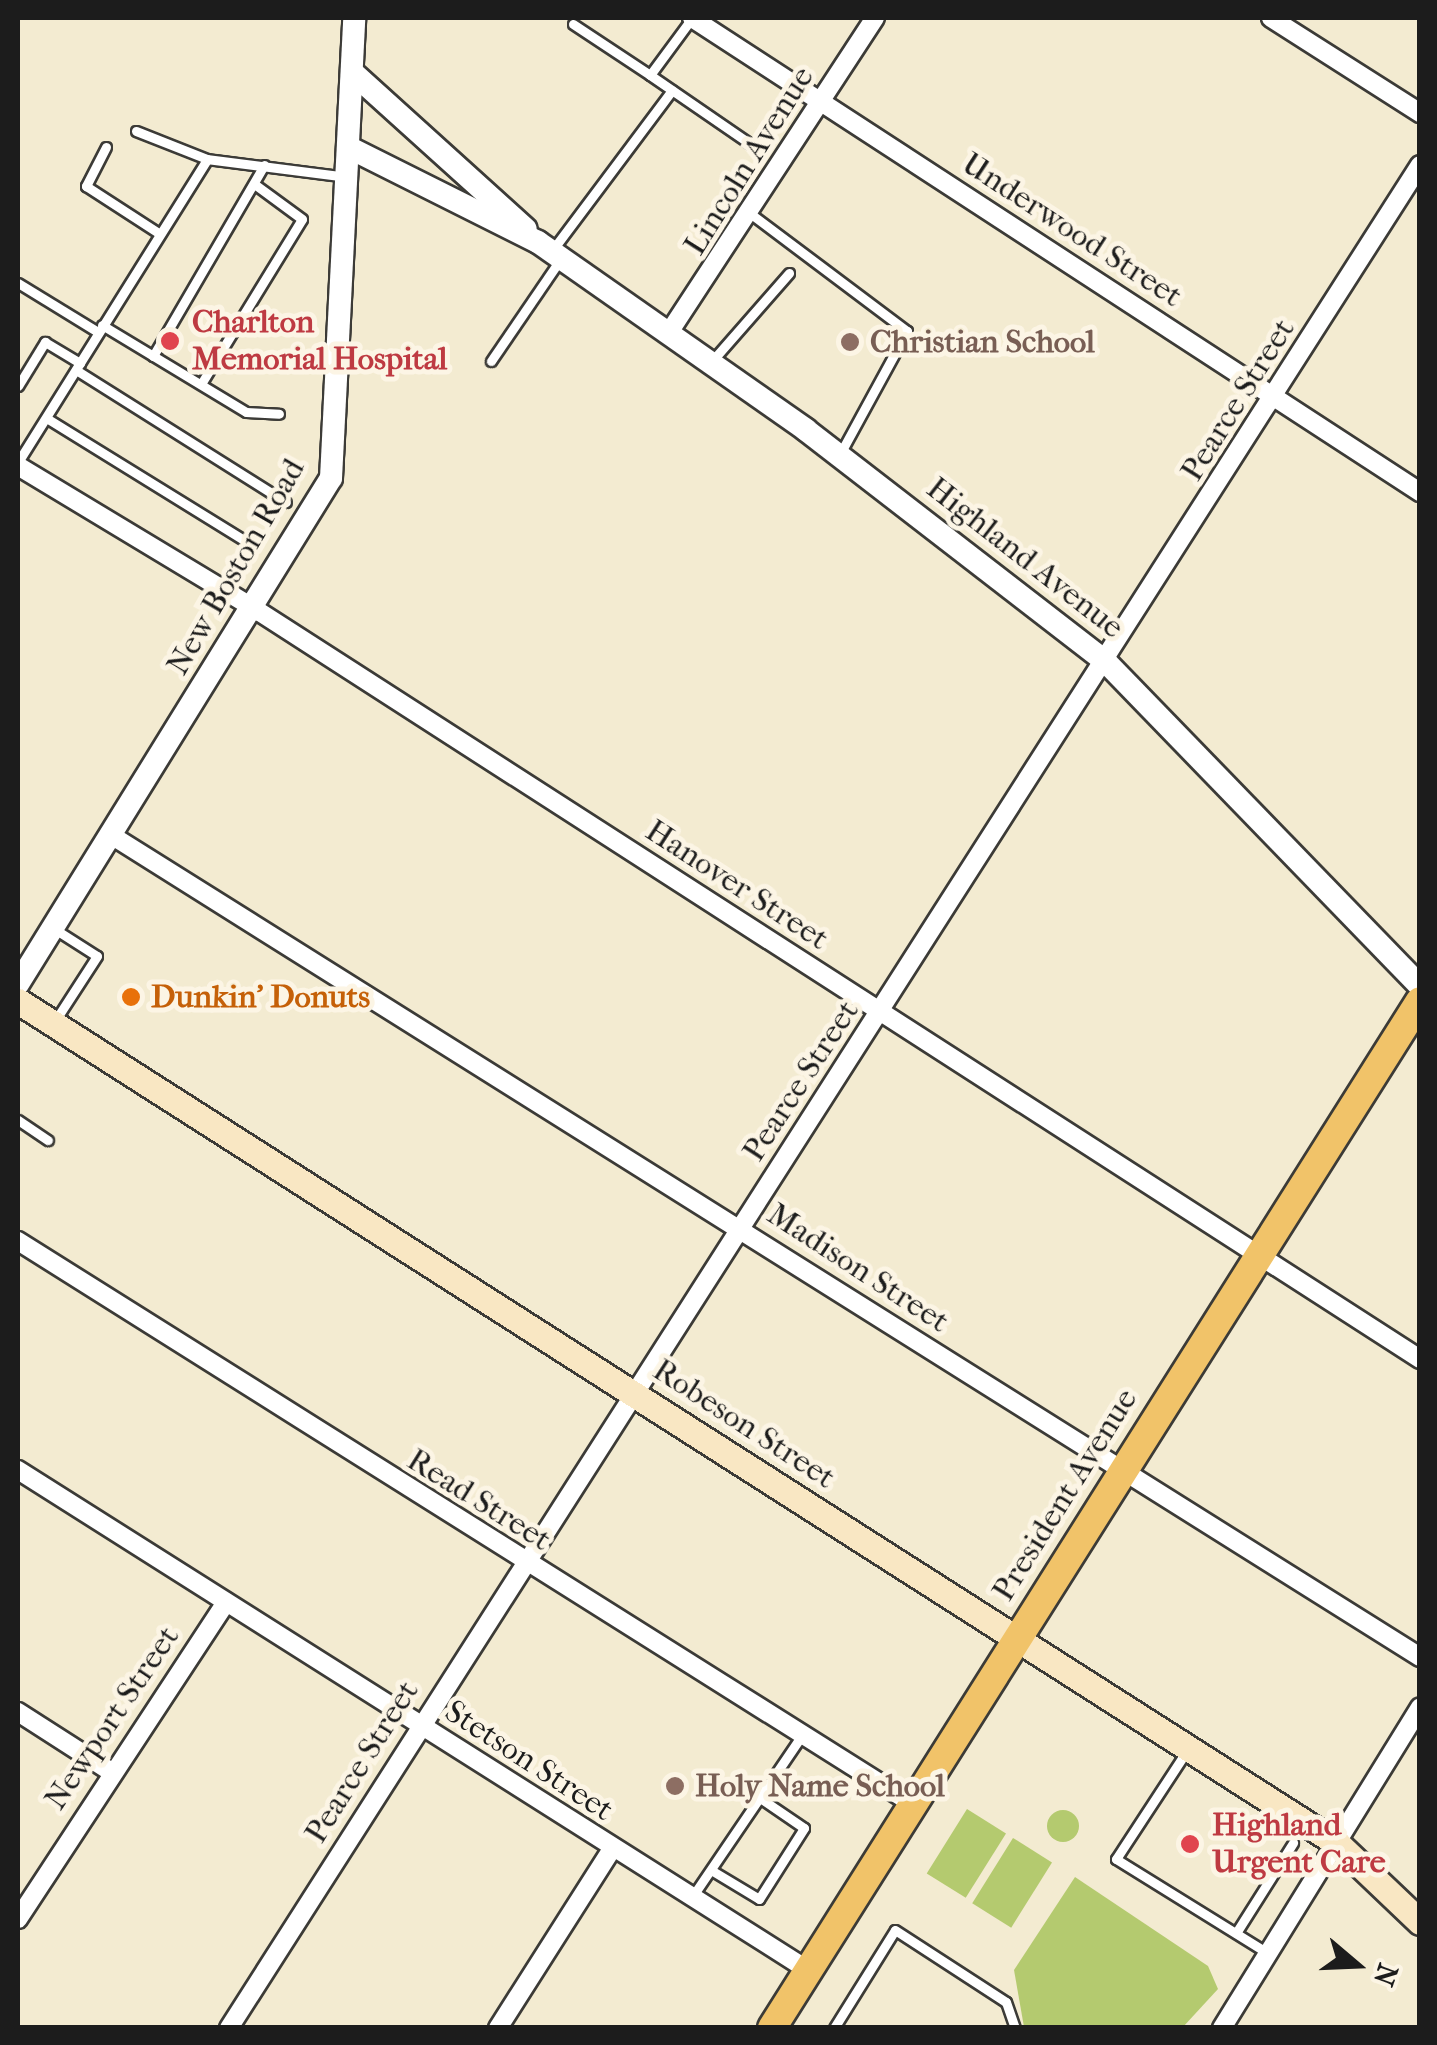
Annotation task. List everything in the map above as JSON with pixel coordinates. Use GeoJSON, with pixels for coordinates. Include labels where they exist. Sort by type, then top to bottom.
{"type":"FeatureCollection","features":[{"type":"Feature","properties":{"kind":"main road","name":"Robeson Street"},"geometry":{"type":"LineString","coordinates":[[18,1001],[1338,1844],[1420,1922]]}},
{"type":"Feature","properties":{"kind":"main road","name":"President Avenue"},"geometry":{"type":"LineString","coordinates":[[780,2025],[808,1970],[1119,1472],[1420,1001]]}},
{"type":"Feature","properties":{"kind":"street"},"geometry":{"type":"LineString","coordinates":[[352,72],[354,18]]}},
{"type":"Feature","properties":{"kind":"street","name":"Underwood Street"},"geometry":{"type":"LineString","coordinates":[[692,18],[1420,492]]}},
{"type":"Feature","properties":{"kind":"street","name":"Lincoln Avenue"},"geometry":{"type":"LineString","coordinates":[[668,334],[751,214],[875,18]]}},
{"type":"Feature","properties":{"kind":"street"},"geometry":{"type":"LineString","coordinates":[[1270,18],[1420,113]]}},
{"type":"Feature","properties":{"kind":"street","name":"New Boston Road"},"geometry":{"type":"LineString","coordinates":[[18,984],[256,609],[331,478],[352,149],[352,72]]}},
{"type":"Feature","properties":{"kind":"street","name":"Highland Avenue"},"geometry":{"type":"LineString","coordinates":[[352,72],[472,171],[550,251]]}},
{"type":"Feature","properties":{"kind":"street","name":"Highland Avenue"},"geometry":{"type":"LineString","coordinates":[[352,149],[550,251],[840,455],[1106,662],[1420,986]]}},
{"type":"Feature","properties":{"kind":"street","name":"Pearce Street"},"geometry":{"type":"LineString","coordinates":[[229,2028],[419,1726],[881,1014],[1420,165]]}},
{"type":"Feature","properties":{"kind":"street","name":"Hanover Street"},"geometry":{"type":"LineString","coordinates":[[18,464],[256,609],[1420,1359]]}},
{"type":"Feature","properties":{"kind":"street","name":"Madison Street"},"geometry":{"type":"LineString","coordinates":[[111,835],[742,1229],[1119,1472],[1420,1657]]}},
{"type":"Feature","properties":{"kind":"street","name":"Read Street"},"geometry":{"type":"LineString","coordinates":[[18,1241],[526,1566],[912,1804]]}},
{"type":"Feature","properties":{"kind":"street","name":"Stetson Street"},"geometry":{"type":"LineString","coordinates":[[18,1470],[691,1900],[808,1970]]}},
{"type":"Feature","properties":{"kind":"street","name":"Newport Street"},"geometry":{"type":"LineString","coordinates":[[18,1919],[110,1771],[226,1602]]}},
{"type":"Feature","properties":{"kind":"street"},"geometry":{"type":"LineString","coordinates":[[1222,2028],[1420,1707]]}},
{"type":"Feature","properties":{"kind":"street"},"geometry":{"type":"LineString","coordinates":[[18,1712],[110,1771]]}},
{"type":"Feature","properties":{"kind":"street"},"geometry":{"type":"LineString","coordinates":[[498,2028],[612,1849]]}},
{"type":"Feature","properties":{"kind":"lane"},"geometry":{"type":"LineString","coordinates":[[650,75],[692,18]]}},
{"type":"Feature","properties":{"kind":"lane"},"geometry":{"type":"LineString","coordinates":[[573,24],[759,150]]}},
{"type":"Feature","properties":{"kind":"lane"},"geometry":{"type":"LineString","coordinates":[[492,361],[550,251],[672,90]]}},
{"type":"Feature","properties":{"kind":"lane"},"geometry":{"type":"LineString","coordinates":[[136,131],[207,159],[350,177]]}},
{"type":"Feature","properties":{"kind":"lane"},"geometry":{"type":"LineString","coordinates":[[106,147],[86,186],[158,232]]}},
{"type":"Feature","properties":{"kind":"lane"},"geometry":{"type":"LineString","coordinates":[[18,464],[158,232],[207,159]]}},
{"type":"Feature","properties":{"kind":"lane"},"geometry":{"type":"LineString","coordinates":[[153,356],[257,186],[264,165]]}},
{"type":"Feature","properties":{"kind":"lane"},"geometry":{"type":"LineString","coordinates":[[202,384],[302,219],[257,186]]}},
{"type":"Feature","properties":{"kind":"lane"},"geometry":{"type":"LineString","coordinates":[[751,214],[885,306],[907,330],[840,455]]}},
{"type":"Feature","properties":{"kind":"lane"},"geometry":{"type":"LineString","coordinates":[[711,363],[789,273]]}},
{"type":"Feature","properties":{"kind":"lane"},"geometry":{"type":"LineString","coordinates":[[18,283],[246,412],[279,414]]}},
{"type":"Feature","properties":{"kind":"lane"},"geometry":{"type":"LineString","coordinates":[[18,386],[45,342],[286,502]]}},
{"type":"Feature","properties":{"kind":"lane"},"geometry":{"type":"LineString","coordinates":[[48,418],[250,544]]}},
{"type":"Feature","properties":{"kind":"lane"},"geometry":{"type":"LineString","coordinates":[[53,928],[97,956],[53,1023]]}},
{"type":"Feature","properties":{"kind":"lane"},"geometry":{"type":"LineString","coordinates":[[18,1120],[48,1140]]}},
{"type":"Feature","properties":{"kind":"lane"},"geometry":{"type":"LineString","coordinates":[[691,1900],[802,1736]]}},
{"type":"Feature","properties":{"kind":"lane"},"geometry":{"type":"LineString","coordinates":[[1188,1748],[1116,1859],[1269,1954]]}},
{"type":"Feature","properties":{"kind":"lane"},"geometry":{"type":"LineString","coordinates":[[711,1870],[759,1900],[804,1828],[760,1798]]}},
{"type":"Feature","properties":{"kind":"lane"},"geometry":{"type":"LineString","coordinates":[[1236,1934],[1293,1843]]}},
{"type":"Feature","properties":{"kind":"lane"},"geometry":{"type":"LineString","coordinates":[[834,2028],[895,1930],[1006,2002],[1014,2028]]}},
{"type":"Feature","properties":{"kind":"green space"},"geometry":{"type":"Polygon","coordinates":[[[967,1809],[1006,1833],[966,1898],[927,1873],[967,1809]]]}},
{"type":"Feature","properties":{"kind":"green space"},"geometry":{"type":"Polygon","coordinates":[[[1063,1810],[1074,1815],[1079,1826],[1074,1837],[1063,1842],[1052,1837],[1047,1826],[1052,1815],[1063,1810]]]}},
{"type":"Feature","properties":{"kind":"green space"},"geometry":{"type":"Polygon","coordinates":[[[1013,1838],[1052,1862],[1011,1928],[972,1903],[1013,1838]]]}},
{"type":"Feature","properties":{"kind":"green space"},"geometry":{"type":"Polygon","coordinates":[[[1075,1877],[1208,1966],[1218,1989],[1183,2027],[1024,2027],[1014,1970],[1075,1877]]]}},
{"type":"Feature","properties":{"kind":"place","name":"Charlton Memorial Hospital"},"geometry":{"type":"Point","coordinates":[170,341]}},
{"type":"Feature","properties":{"kind":"place","name":"Christian School"},"geometry":{"type":"Point","coordinates":[850,342]}},
{"type":"Feature","properties":{"kind":"place","name":"Dunkin' Donuts"},"geometry":{"type":"Point","coordinates":[131,997]}},
{"type":"Feature","properties":{"kind":"place","name":"Holy Name School"},"geometry":{"type":"Point","coordinates":[675,1786]}},
{"type":"Feature","properties":{"kind":"place","name":"Highland Urgent Care"},"geometry":{"type":"Point","coordinates":[1190,1844]}}]}
